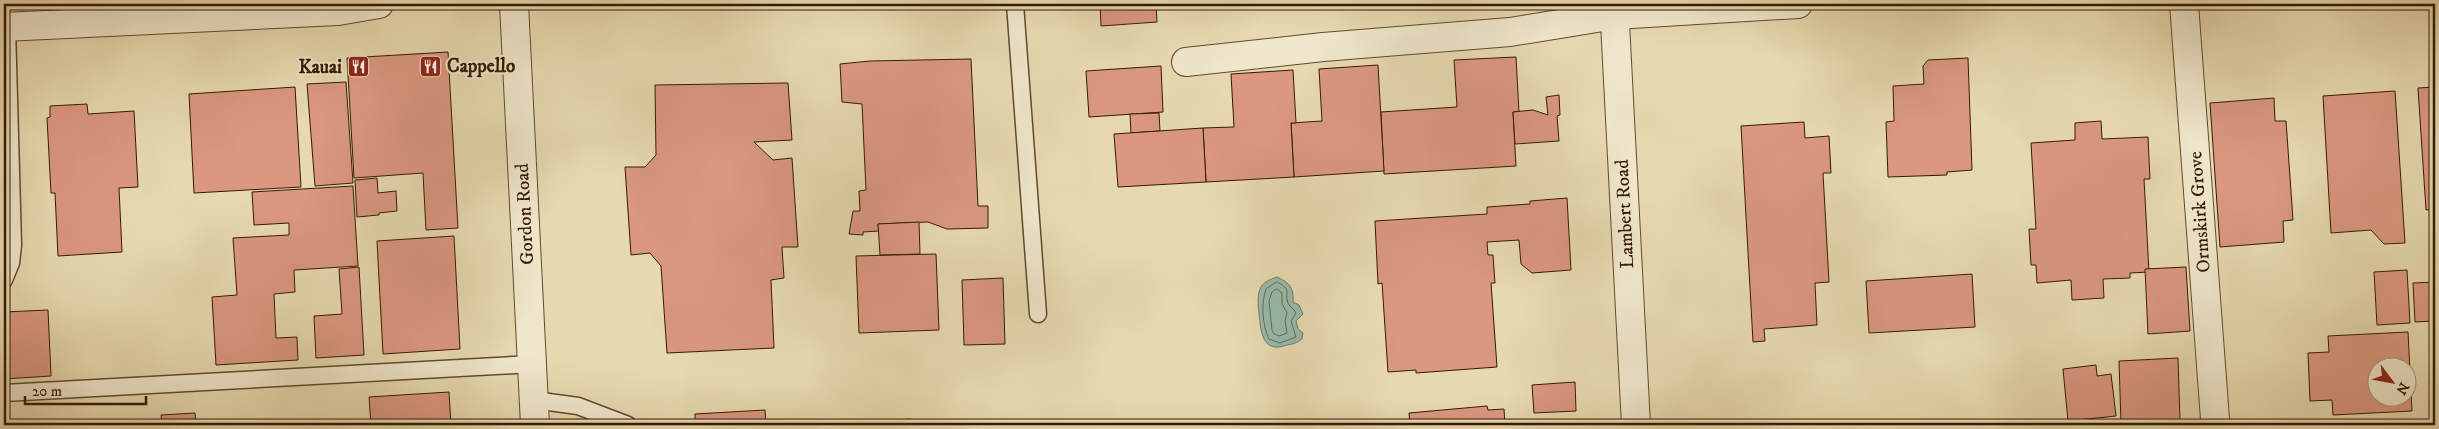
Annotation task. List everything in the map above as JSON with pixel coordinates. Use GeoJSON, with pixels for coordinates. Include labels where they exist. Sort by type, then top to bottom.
{"type":"FeatureCollection","features":[{"type":"Feature","properties":{"kind":"street"},"geometry":{"type":"LineString","coordinates":[[5,27],[338,10],[379,4]]}},
{"type":"Feature","properties":{"kind":"street","name":"Gordon Road"},"geometry":{"type":"LineString","coordinates":[[514,4],[535,413]]}},
{"type":"Feature","properties":{"kind":"street"},"geometry":{"type":"LineString","coordinates":[[1186,62],[1323,47],[1510,32],[1614,10],[1798,4]]}},
{"type":"Feature","properties":{"kind":"street","name":"Ormskirk Grove"},"geometry":{"type":"LineString","coordinates":[[2184,4],[2215,419]]}},
{"type":"Feature","properties":{"kind":"street","name":"Lambert Road"},"geometry":{"type":"LineString","coordinates":[[1614,10],[1636,425]]}},
{"type":"Feature","properties":{"kind":"lane"},"geometry":{"type":"LineString","coordinates":[[1015,4],[1038,314]]}},
{"type":"Feature","properties":{"kind":"lane"},"geometry":{"type":"LineString","coordinates":[[4,280],[11,263],[13,245],[5,27]]}},
{"type":"Feature","properties":{"kind":"lane"},"geometry":{"type":"LineString","coordinates":[[4,393],[533,364]]}},
{"type":"Feature","properties":{"kind":"lane"},"geometry":{"type":"LineString","coordinates":[[535,413],[578,406],[628,425]]}},
{"type":"Feature","properties":{"kind":"water"},"geometry":{"type":"Polygon","coordinates":[[[1277,277],[1290,286],[1293,293],[1293,302],[1299,305],[1303,314],[1296,321],[1298,329],[1303,333],[1302,339],[1279,347],[1272,346],[1264,340],[1258,303],[1261,287],[1270,279],[1277,277]]]}},
{"type":"Feature","properties":{"kind":"building"},"geometry":{"type":"Polygon","coordinates":[[[1100,4],[1156,4],[1157,22],[1101,26],[1100,4]]]}},
{"type":"Feature","properties":{"kind":"building"},"geometry":{"type":"Polygon","coordinates":[[[448,52],[458,228],[426,230],[423,173],[354,178],[347,58],[448,52]]]}},
{"type":"Feature","properties":{"kind":"building"},"geometry":{"type":"Polygon","coordinates":[[[1516,57],[1519,112],[1513,112],[1516,166],[1384,174],[1381,112],[1457,107],[1454,60],[1516,57]]]}},
{"type":"Feature","properties":{"kind":"building"},"geometry":{"type":"Polygon","coordinates":[[[1968,58],[1972,170],[1947,172],[1947,175],[1888,177],[1886,122],[1894,121],[1893,86],[1924,84],[1923,66],[1928,60],[1968,58]]]}},
{"type":"Feature","properties":{"kind":"building"},"geometry":{"type":"Polygon","coordinates":[[[971,59],[978,206],[988,206],[988,228],[947,229],[928,222],[878,224],[879,231],[863,232],[863,235],[849,234],[853,211],[860,211],[859,191],[866,190],[862,104],[842,102],[840,64],[870,61],[971,59]]]}},
{"type":"Feature","properties":{"kind":"building"},"geometry":{"type":"Polygon","coordinates":[[[1378,65],[1384,171],[1294,177],[1291,123],[1322,121],[1319,69],[1378,65]]]}},
{"type":"Feature","properties":{"kind":"building"},"geometry":{"type":"Polygon","coordinates":[[[1161,66],[1163,112],[1089,117],[1086,71],[1161,66]]]}},
{"type":"Feature","properties":{"kind":"building"},"geometry":{"type":"Polygon","coordinates":[[[1293,70],[1296,123],[1291,123],[1294,177],[1206,182],[1203,128],[1234,127],[1231,74],[1293,70]]]}},
{"type":"Feature","properties":{"kind":"building"},"geometry":{"type":"Polygon","coordinates":[[[346,82],[353,183],[315,186],[307,84],[346,82]]]}},
{"type":"Feature","properties":{"kind":"building"},"geometry":{"type":"Polygon","coordinates":[[[788,83],[792,140],[754,142],[773,160],[792,158],[798,247],[782,247],[784,278],[771,280],[774,348],[667,353],[661,266],[650,253],[631,255],[625,167],[645,167],[656,155],[655,85],[788,83]]]}},
{"type":"Feature","properties":{"kind":"building"},"geometry":{"type":"Polygon","coordinates":[[[295,87],[301,187],[194,193],[189,94],[295,87]]]}},
{"type":"Feature","properties":{"kind":"building"},"geometry":{"type":"Polygon","coordinates":[[[2435,87],[2435,209],[2426,210],[2418,88],[2435,87]]]}},
{"type":"Feature","properties":{"kind":"building"},"geometry":{"type":"Polygon","coordinates":[[[2395,91],[2405,243],[2384,244],[2371,230],[2331,233],[2323,96],[2395,91]]]}},
{"type":"Feature","properties":{"kind":"building"},"geometry":{"type":"Polygon","coordinates":[[[1559,95],[1560,115],[1557,116],[1559,141],[1515,144],[1513,112],[1533,110],[1548,115],[1546,97],[1559,95]]]}},
{"type":"Feature","properties":{"kind":"building"},"geometry":{"type":"Polygon","coordinates":[[[2274,98],[2275,121],[2286,121],[2293,220],[2283,221],[2284,242],[2220,247],[2210,103],[2274,98]]]}},
{"type":"Feature","properties":{"kind":"building"},"geometry":{"type":"Polygon","coordinates":[[[87,104],[88,114],[134,111],[138,187],[119,188],[122,252],[58,256],[55,193],[51,193],[47,118],[50,117],[50,106],[87,104]]]}},
{"type":"Feature","properties":{"kind":"building"},"geometry":{"type":"Polygon","coordinates":[[[1159,113],[1160,131],[1131,133],[1130,114],[1159,113]]]}},
{"type":"Feature","properties":{"kind":"building"},"geometry":{"type":"Polygon","coordinates":[[[2101,121],[2102,139],[2148,137],[2150,179],[2144,179],[2149,272],[2130,273],[2130,278],[2103,279],[2104,298],[2072,300],[2071,280],[2037,283],[2036,265],[2031,265],[2029,229],[2036,229],[2031,143],[2075,140],[2075,123],[2101,121]]]}},
{"type":"Feature","properties":{"kind":"building"},"geometry":{"type":"Polygon","coordinates":[[[1804,122],[1805,138],[1829,136],[1831,173],[1823,173],[1829,282],[1815,283],[1817,325],[1764,329],[1765,341],[1753,342],[1741,126],[1804,122]]]}},
{"type":"Feature","properties":{"kind":"building"},"geometry":{"type":"Polygon","coordinates":[[[1203,128],[1206,182],[1118,187],[1114,134],[1203,128]]]}},
{"type":"Feature","properties":{"kind":"building"},"geometry":{"type":"Polygon","coordinates":[[[377,178],[378,193],[396,191],[397,211],[357,217],[355,180],[377,178]]]}},
{"type":"Feature","properties":{"kind":"building"},"geometry":{"type":"Polygon","coordinates":[[[353,186],[358,266],[294,270],[295,292],[274,294],[276,338],[297,337],[298,360],[216,365],[212,297],[237,295],[233,238],[289,235],[289,223],[254,225],[252,192],[353,186]]]}},
{"type":"Feature","properties":{"kind":"building"},"geometry":{"type":"Polygon","coordinates":[[[1567,198],[1571,270],[1532,273],[1521,264],[1519,240],[1487,242],[1488,255],[1493,255],[1495,283],[1491,283],[1497,367],[1416,373],[1416,370],[1388,372],[1382,283],[1378,284],[1375,221],[1487,214],[1487,207],[1530,204],[1530,201],[1567,198]]]}},
{"type":"Feature","properties":{"kind":"building"},"geometry":{"type":"Polygon","coordinates":[[[919,222],[920,254],[880,255],[878,224],[919,222]]]}},
{"type":"Feature","properties":{"kind":"building"},"geometry":{"type":"Polygon","coordinates":[[[454,236],[460,349],[383,354],[377,241],[454,236]]]}},
{"type":"Feature","properties":{"kind":"building"},"geometry":{"type":"Polygon","coordinates":[[[936,254],[939,330],[859,333],[856,256],[936,254]]]}},
{"type":"Feature","properties":{"kind":"building"},"geometry":{"type":"Polygon","coordinates":[[[359,267],[364,355],[316,358],[314,316],[342,314],[339,269],[359,267]]]}},
{"type":"Feature","properties":{"kind":"building"},"geometry":{"type":"Polygon","coordinates":[[[2186,267],[2190,331],[2148,334],[2145,269],[2186,267]]]}},
{"type":"Feature","properties":{"kind":"building"},"geometry":{"type":"Polygon","coordinates":[[[2407,270],[2410,323],[2377,325],[2374,272],[2407,270]]]}},
{"type":"Feature","properties":{"kind":"building"},"geometry":{"type":"Polygon","coordinates":[[[1972,274],[1975,327],[1869,333],[1866,281],[1972,274]]]}},
{"type":"Feature","properties":{"kind":"building"},"geometry":{"type":"Polygon","coordinates":[[[1003,278],[1005,344],[964,345],[962,280],[1003,278]]]}},
{"type":"Feature","properties":{"kind":"building"},"geometry":{"type":"Polygon","coordinates":[[[2434,282],[2435,321],[2415,322],[2413,283],[2434,282]]]}},
{"type":"Feature","properties":{"kind":"building"},"geometry":{"type":"Polygon","coordinates":[[[48,310],[51,376],[4,379],[4,312],[48,310]]]}},
{"type":"Feature","properties":{"kind":"building"},"geometry":{"type":"Polygon","coordinates":[[[2408,332],[2409,356],[2366,356],[2366,406],[2412,406],[2412,411],[2333,415],[2332,400],[2310,401],[2308,353],[2329,352],[2328,336],[2408,332]]]}},
{"type":"Feature","properties":{"kind":"building"},"geometry":{"type":"Polygon","coordinates":[[[2178,358],[2180,421],[2121,424],[2119,361],[2178,358]]]}},
{"type":"Feature","properties":{"kind":"building"},"geometry":{"type":"Polygon","coordinates":[[[2096,365],[2097,376],[2111,374],[2116,416],[2068,421],[2063,369],[2096,365]]]}},
{"type":"Feature","properties":{"kind":"building"},"geometry":{"type":"Polygon","coordinates":[[[1575,382],[1576,411],[1534,413],[1532,385],[1575,382]]]}},
{"type":"Feature","properties":{"kind":"building"},"geometry":{"type":"Polygon","coordinates":[[[449,392],[451,425],[371,425],[369,397],[449,392]]]}},
{"type":"Feature","properties":{"kind":"building"},"geometry":{"type":"Polygon","coordinates":[[[4,404],[8,404],[9,425],[4,425],[4,404]]]}},
{"type":"Feature","properties":{"kind":"building"},"geometry":{"type":"Polygon","coordinates":[[[1487,406],[1488,410],[1504,409],[1505,425],[1410,425],[1409,413],[1487,406]]]}},
{"type":"Feature","properties":{"kind":"building"},"geometry":{"type":"Polygon","coordinates":[[[765,410],[766,425],[695,425],[695,414],[765,410]]]}},
{"type":"Feature","properties":{"kind":"building"},"geometry":{"type":"Polygon","coordinates":[[[195,413],[196,425],[162,425],[161,415],[195,413]]]}},
{"type":"Feature","properties":{"kind":"building"},"geometry":{"type":"Polygon","coordinates":[[[911,419],[912,425],[876,425],[876,421],[911,419]]]}},
{"type":"Feature","properties":{"kind":"place","name":"Cappello"},"geometry":{"type":"Point","coordinates":[431,66]}},
{"type":"Feature","properties":{"kind":"place","name":"Kauai"},"geometry":{"type":"Point","coordinates":[358,67]}}]}
